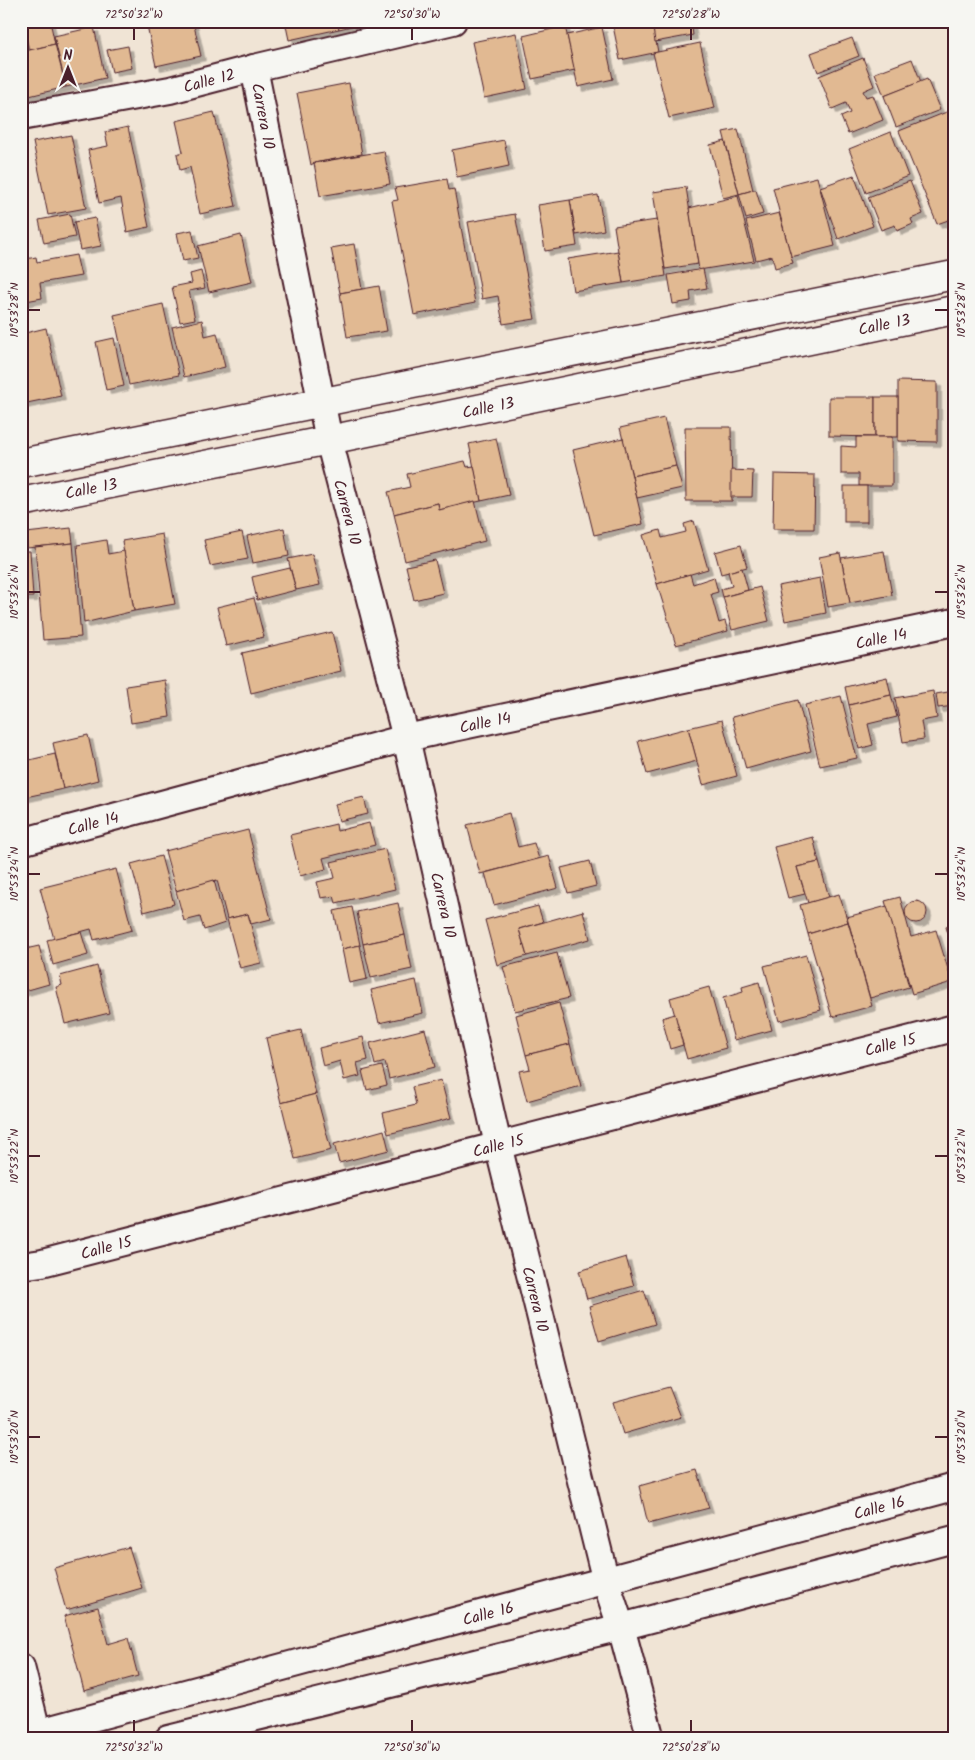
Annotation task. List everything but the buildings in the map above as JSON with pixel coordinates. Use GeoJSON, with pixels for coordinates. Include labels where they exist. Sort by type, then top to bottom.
{"type":"FeatureCollection","features":[{"type":"Feature","properties":{"kind":"highway","name":"Calle 13"},"geometry":{"type":"LineString","coordinates":[[21,463],[954,275]]}},
{"type":"Feature","properties":{"kind":"highway","name":"Calle 13"},"geometry":{"type":"LineString","coordinates":[[21,502],[954,310]]}},
{"type":"Feature","properties":{"kind":"street","name":"Calle 12"},"geometry":{"type":"LineString","coordinates":[[21,116],[170,90],[453,21]]}},
{"type":"Feature","properties":{"kind":"street","name":"Carrera 10"},"geometry":{"type":"LineString","coordinates":[[254,68],[329,440],[406,738],[498,1145],[606,1582],[621,1627],[651,1739]]}},
{"type":"Feature","properties":{"kind":"street","name":"Calle 14"},"geometry":{"type":"LineString","coordinates":[[21,842],[406,738],[954,622]]}},
{"type":"Feature","properties":{"kind":"street","name":"Calle 15"},"geometry":{"type":"LineString","coordinates":[[28,1268],[954,1028]]}},
{"type":"Feature","properties":{"kind":"street","name":"Calle 16"},"geometry":{"type":"LineString","coordinates":[[33,1737],[954,1487]]}},
{"type":"Feature","properties":{"kind":"street"},"geometry":{"type":"LineString","coordinates":[[168,1739],[621,1627],[954,1539]]}},
{"type":"Feature","properties":{"kind":"street"},"geometry":{"type":"LineString","coordinates":[[21,1667],[33,1737]]}}]}
